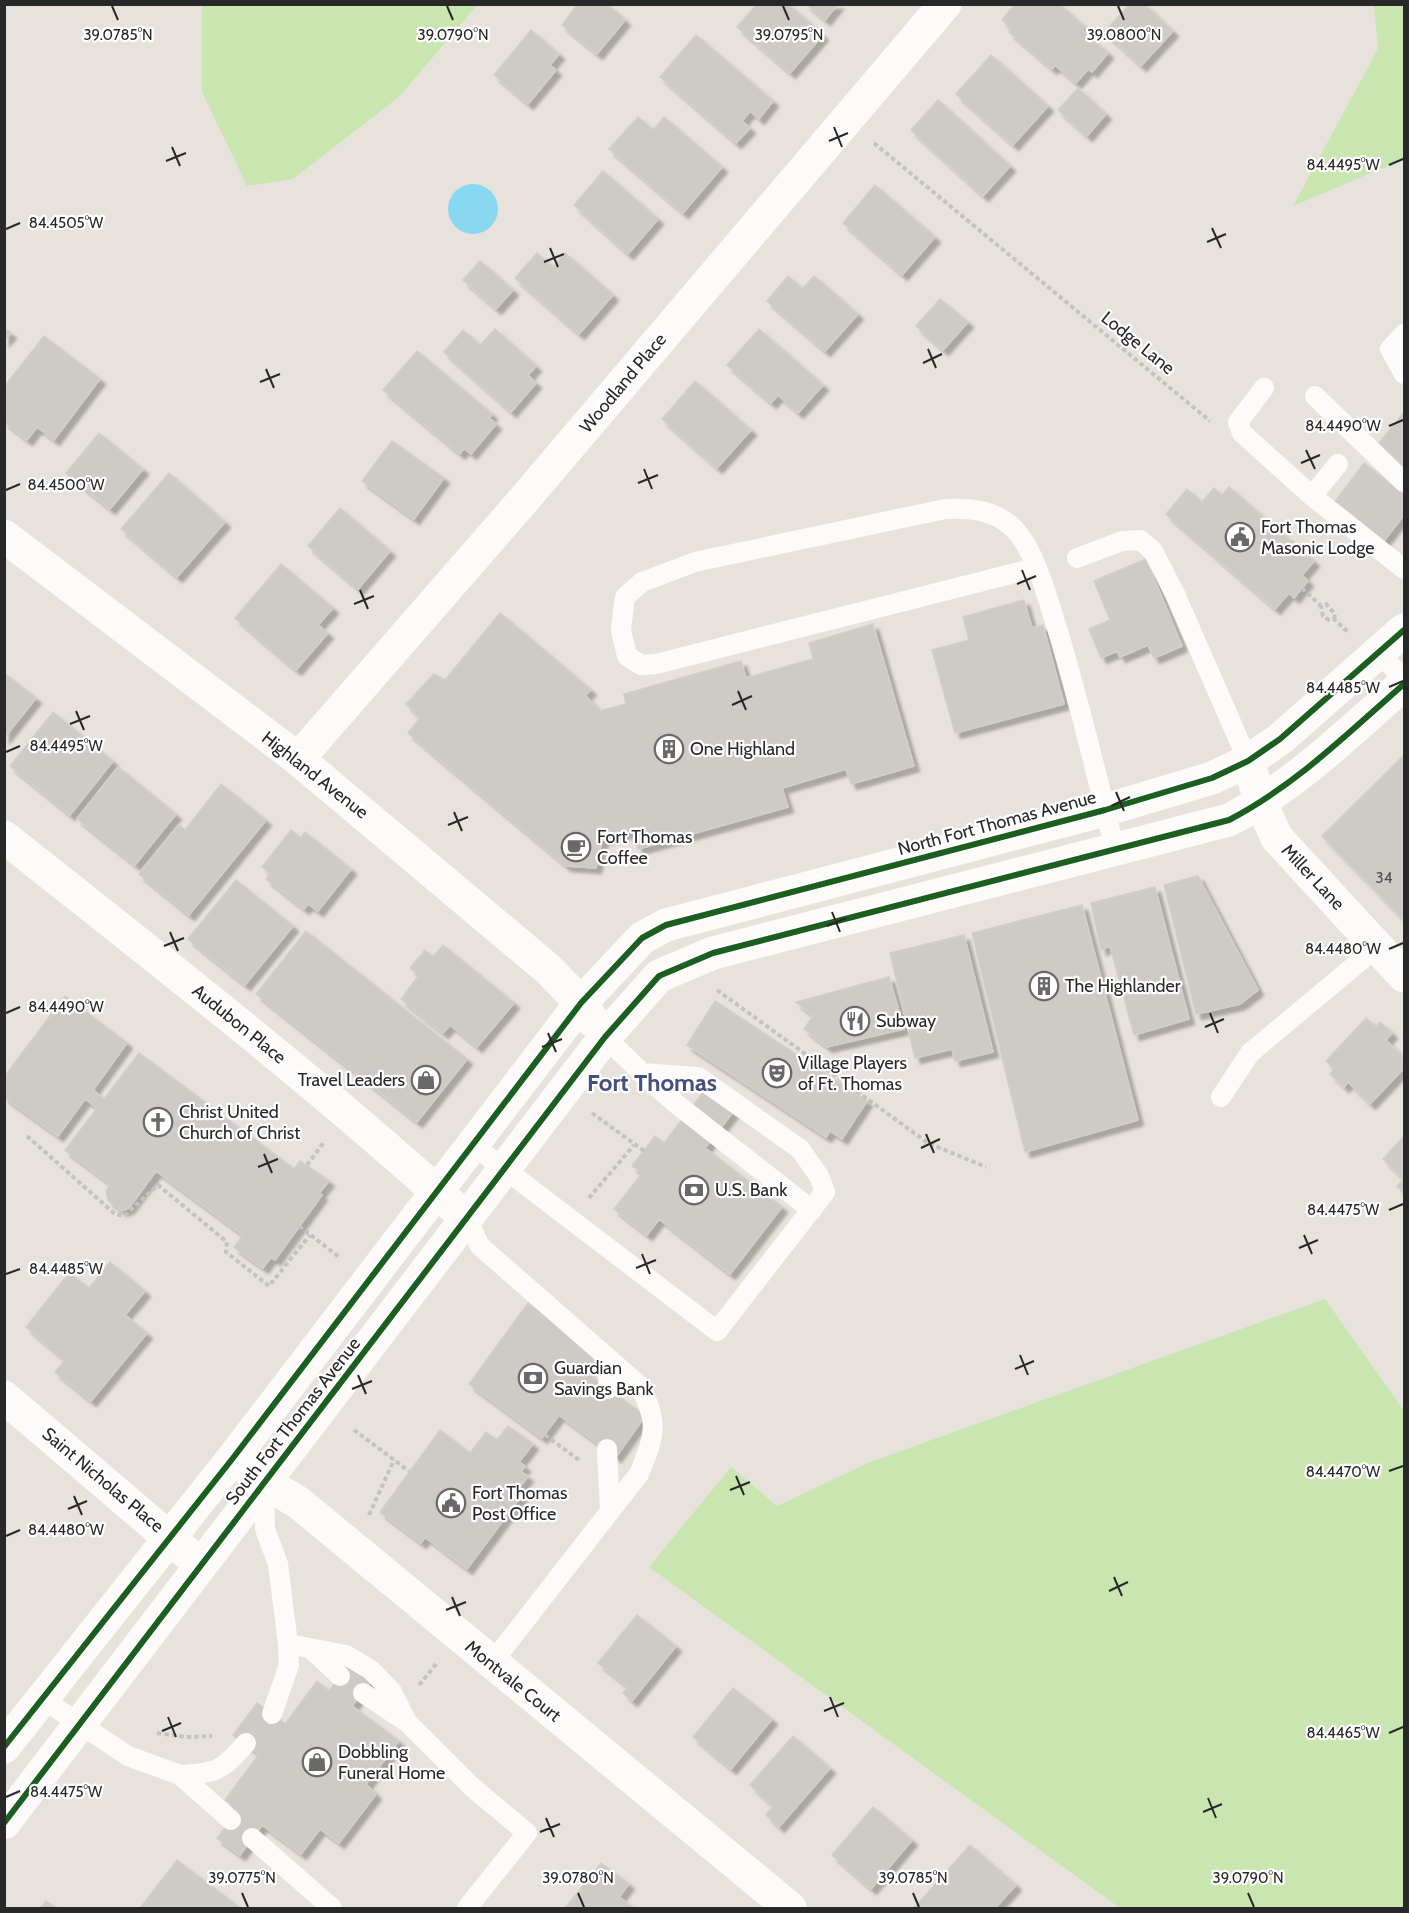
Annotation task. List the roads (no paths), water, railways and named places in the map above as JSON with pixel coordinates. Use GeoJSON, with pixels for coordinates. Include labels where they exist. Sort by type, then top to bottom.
{"type":"FeatureCollection","features":[{"type":"Feature","properties":{"kind":"main road","name":"Woodland Place"},"geometry":{"type":"LineString","coordinates":[[298,759],[521,503],[945,4]]}},
{"type":"Feature","properties":{"kind":"main road","name":"Highland Avenue"},"geometry":{"type":"LineString","coordinates":[[4,536],[298,759],[548,969],[581,1003],[605,1037]]}},
{"type":"Feature","properties":{"kind":"main road","name":"North Fort Thomas Avenue"},"geometry":{"type":"LineString","coordinates":[[581,1003],[642,938],[666,925],[1105,810],[1212,778],[1248,761],[1316,710],[1404,630]]}},
{"type":"Feature","properties":{"kind":"main road"},"geometry":{"type":"LineString","coordinates":[[605,1037],[659,976],[713,953],[1229,820],[1261,803],[1295,780],[1404,684]]}},
{"type":"Feature","properties":{"kind":"main road","name":"Miller Lane"},"geometry":{"type":"LineString","coordinates":[[1248,761],[1261,803],[1277,838],[1404,976]]}},
{"type":"Feature","properties":{"kind":"main road","name":"Audubon Place"},"geometry":{"type":"LineString","coordinates":[[4,837],[262,1042],[405,1162],[435,1192],[466,1218]]}},
{"type":"Feature","properties":{"kind":"main road","name":"South Fort Thomas Avenue"},"geometry":{"type":"LineString","coordinates":[[4,1747],[233,1458],[581,1003]]}},
{"type":"Feature","properties":{"kind":"main road","name":"South Fort Thomas Avenue"},"geometry":{"type":"LineString","coordinates":[[4,1823],[82,1725],[264,1482],[358,1363],[605,1037]]}},
{"type":"Feature","properties":{"kind":"main road","name":"Saint Nicholas Place"},"geometry":{"type":"LineString","coordinates":[[4,1396],[201,1565]]}},
{"type":"Feature","properties":{"kind":"main road","name":"Montvale Court"},"geometry":{"type":"LineString","coordinates":[[233,1458],[264,1482],[300,1503],[491,1664],[616,1762],[790,1908]]}},
{"type":"Feature","properties":{"kind":"lane"},"geometry":{"type":"LineString","coordinates":[[1404,334],[1390,349],[1404,374]]}},
{"type":"Feature","properties":{"kind":"lane"},"geometry":{"type":"LineString","coordinates":[[1264,388],[1238,422],[1242,433],[1312,496],[1404,569]]}},
{"type":"Feature","properties":{"kind":"lane"},"geometry":{"type":"LineString","coordinates":[[1315,396],[1404,482]]}},
{"type":"Feature","properties":{"kind":"lane"},"geometry":{"type":"LineString","coordinates":[[1312,496],[1338,464]]}},
{"type":"Feature","properties":{"kind":"lane"},"geometry":{"type":"LineString","coordinates":[[1035,568],[656,664],[641,664],[627,656],[621,630],[625,597],[642,582],[695,562],[945,509],[980,510],[1010,525],[1023,542],[1044,586],[1078,697],[1115,850]]}},
{"type":"Feature","properties":{"kind":"lane"},"geometry":{"type":"LineString","coordinates":[[1077,558],[1122,541],[1140,540],[1153,551],[1175,594],[1248,761]]}},
{"type":"Feature","properties":{"kind":"lane"},"geometry":{"type":"LineString","coordinates":[[1379,653],[1404,679]]}},
{"type":"Feature","properties":{"kind":"lane"},"geometry":{"type":"LineString","coordinates":[[1221,1097],[1250,1053],[1377,946]]}},
{"type":"Feature","properties":{"kind":"lane"},"geometry":{"type":"LineString","coordinates":[[605,1037],[674,1102],[812,1210]]}},
{"type":"Feature","properties":{"kind":"lane"},"geometry":{"type":"LineString","coordinates":[[473,1145],[717,1331],[825,1192],[819,1176],[800,1149],[698,1077],[642,1072]]}},
{"type":"Feature","properties":{"kind":"lane"},"geometry":{"type":"LineString","coordinates":[[466,1218],[480,1246],[640,1386],[653,1412],[652,1441],[639,1474],[491,1664]]}},
{"type":"Feature","properties":{"kind":"lane"},"geometry":{"type":"LineString","coordinates":[[608,1389],[609,1359]]}},
{"type":"Feature","properties":{"kind":"lane"},"geometry":{"type":"LineString","coordinates":[[607,1449],[610,1512]]}},
{"type":"Feature","properties":{"kind":"lane"},"geometry":{"type":"LineString","coordinates":[[264,1482],[265,1529],[278,1564],[289,1665],[272,1714]]}},
{"type":"Feature","properties":{"kind":"lane"},"geometry":{"type":"LineString","coordinates":[[288,1644],[346,1655],[371,1670],[392,1692],[404,1716]]}},
{"type":"Feature","properties":{"kind":"lane"},"geometry":{"type":"LineString","coordinates":[[310,1648],[340,1676]]}},
{"type":"Feature","properties":{"kind":"lane"},"geometry":{"type":"LineString","coordinates":[[363,1693],[404,1716],[472,1786],[527,1833],[468,1908]]}},
{"type":"Feature","properties":{"kind":"lane"},"geometry":{"type":"LineString","coordinates":[[41,1698],[128,1755],[180,1776],[231,1820]]}},
{"type":"Feature","properties":{"kind":"lane"},"geometry":{"type":"LineString","coordinates":[[180,1776],[208,1773],[227,1765],[244,1746]]}},
{"type":"Feature","properties":{"kind":"lane"},"geometry":{"type":"LineString","coordinates":[[252,1838],[332,1908]]}},
{"type":"Feature","properties":{"kind":"water"},"geometry":{"type":"Polygon","coordinates":[[[473,184],[482,186],[493,195],[498,209],[496,218],[487,229],[473,234],[464,232],[453,223],[448,209],[450,200],[459,189],[473,184]]]}},
{"type":"Feature","properties":{"kind":"place","name":"Fort Thomas Masonic Lodge"},"geometry":{"type":"Point","coordinates":[1240,537]}},
{"type":"Feature","properties":{"kind":"place","name":"One Highland"},"geometry":{"type":"Point","coordinates":[669,749]}},
{"type":"Feature","properties":{"kind":"place","name":"Fort Thomas Coffee"},"geometry":{"type":"Point","coordinates":[576,847]}},
{"type":"Feature","properties":{"kind":"place","name":"The Highlander"},"geometry":{"type":"Point","coordinates":[1044,986]}},
{"type":"Feature","properties":{"kind":"place","name":"Subway"},"geometry":{"type":"Point","coordinates":[855,1021]}},
{"type":"Feature","properties":{"kind":"place","name":"Village Players of Ft. Thomas"},"geometry":{"type":"Point","coordinates":[777,1073]}},
{"type":"Feature","properties":{"kind":"place","name":"Travel Leaders"},"geometry":{"type":"Point","coordinates":[426,1080]}},
{"type":"Feature","properties":{"kind":"place","name":"Christ United Church of Christ"},"geometry":{"type":"Point","coordinates":[158,1122]}},
{"type":"Feature","properties":{"kind":"place","name":"U.S. Bank"},"geometry":{"type":"Point","coordinates":[694,1190]}},
{"type":"Feature","properties":{"kind":"place","name":"Guardian Savings Bank"},"geometry":{"type":"Point","coordinates":[533,1378]}},
{"type":"Feature","properties":{"kind":"place","name":"Fort Thomas Post Office"},"geometry":{"type":"Point","coordinates":[451,1503]}},
{"type":"Feature","properties":{"kind":"place","name":"Dobbling Funeral Home"},"geometry":{"type":"Point","coordinates":[317,1762]}},
{"type":"Feature","properties":{"kind":"district","name":"Fort Thomas"},"geometry":{"type":"Point","coordinates":[652,1082]}}]}
